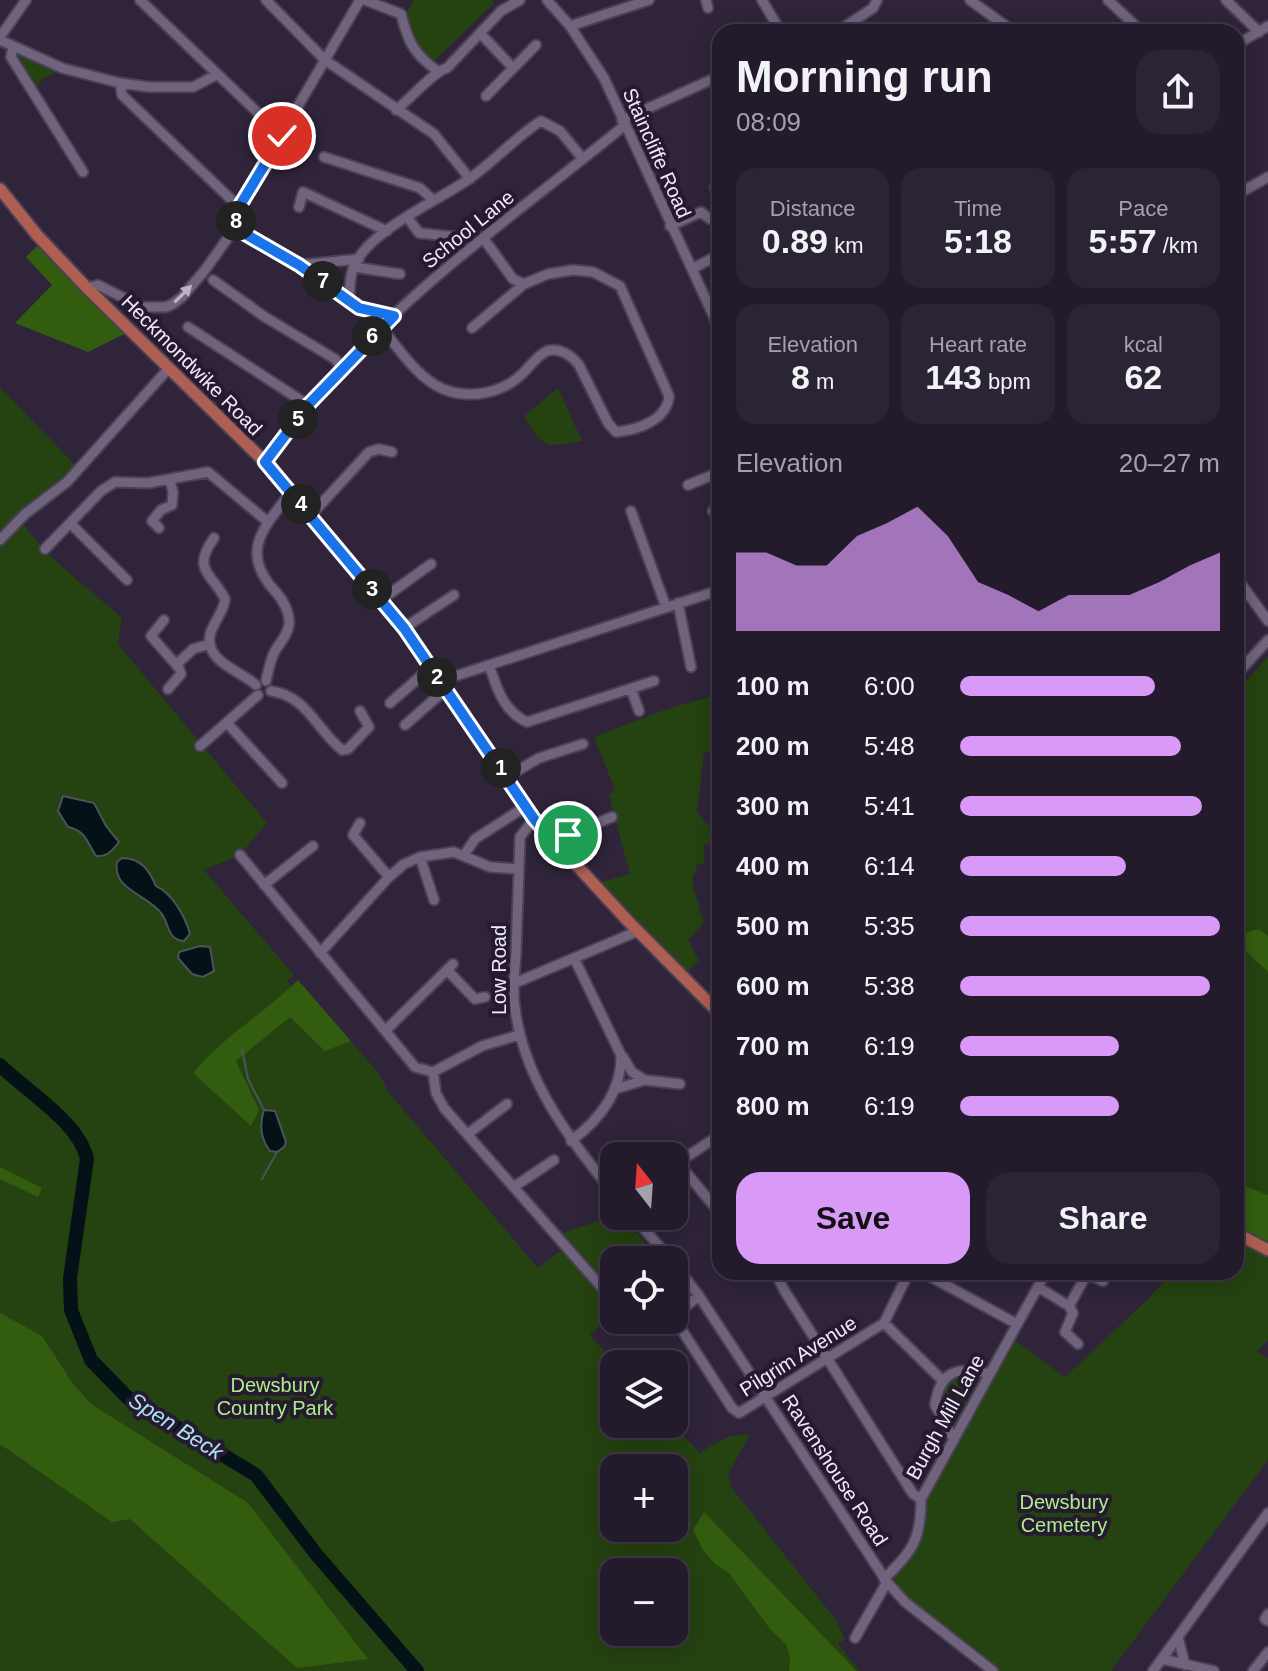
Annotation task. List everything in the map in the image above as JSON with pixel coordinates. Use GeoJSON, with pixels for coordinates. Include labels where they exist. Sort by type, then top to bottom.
{"type":"FeatureCollection","features":[{"type":"Feature","properties":{"kind":"main road","name":"Heckmondwike Road"},"geometry":{"type":"LineString","coordinates":[[0,189],[37,235],[87,288],[265,462],[404,628],[534,819],[712,1006]]}},
{"type":"Feature","properties":{"kind":"main road"},"geometry":{"type":"LineString","coordinates":[[1244,1237],[1268,1250]]}},
{"type":"Feature","properties":{"kind":"street"},"geometry":{"type":"LineString","coordinates":[[26,0],[0,38],[71,71],[149,87],[193,87],[216,75]]}},
{"type":"Feature","properties":{"kind":"street"},"geometry":{"type":"LineString","coordinates":[[140,0],[282,136]]}},
{"type":"Feature","properties":{"kind":"street"},"geometry":{"type":"LineString","coordinates":[[266,0],[325,60],[434,134],[470,179]]}},
{"type":"Feature","properties":{"kind":"street"},"geometry":{"type":"LineString","coordinates":[[87,288],[98,285],[142,307],[166,307],[182,297],[235,228],[239,207],[362,0],[401,14],[407,36],[418,57],[436,70]]}},
{"type":"Feature","properties":{"kind":"street"},"geometry":{"type":"LineString","coordinates":[[396,110],[420,90],[436,70],[447,68],[501,11],[520,0]]}},
{"type":"Feature","properties":{"kind":"street","name":"Staincliffe Road"},"geometry":{"type":"LineString","coordinates":[[547,0],[570,26],[604,78],[712,313]]}},
{"type":"Feature","properties":{"kind":"street"},"geometry":{"type":"LineString","coordinates":[[570,26],[649,0]]}},
{"type":"Feature","properties":{"kind":"street"},"geometry":{"type":"LineString","coordinates":[[762,0],[776,24]]}},
{"type":"Feature","properties":{"kind":"street"},"geometry":{"type":"LineString","coordinates":[[850,24],[873,8],[877,0]]}},
{"type":"Feature","properties":{"kind":"street"},"geometry":{"type":"LineString","coordinates":[[970,0],[1003,24]]}},
{"type":"Feature","properties":{"kind":"street"},"geometry":{"type":"LineString","coordinates":[[1108,0],[1134,24]]}},
{"type":"Feature","properties":{"kind":"street"},"geometry":{"type":"LineString","coordinates":[[1226,0],[1264,29],[1244,40]]}},
{"type":"Feature","properties":{"kind":"street"},"geometry":{"type":"LineString","coordinates":[[480,33],[513,68]]}},
{"type":"Feature","properties":{"kind":"street"},"geometry":{"type":"LineString","coordinates":[[486,96],[536,45]]}},
{"type":"Feature","properties":{"kind":"street"},"geometry":{"type":"LineString","coordinates":[[13,46],[11,57],[83,172]]}},
{"type":"Feature","properties":{"kind":"street","name":"School Lane"},"geometry":{"type":"LineString","coordinates":[[265,462],[308,405],[415,295],[624,123],[712,79]]}},
{"type":"Feature","properties":{"kind":"street"},"geometry":{"type":"LineString","coordinates":[[120,83],[122,95],[239,207]]}},
{"type":"Feature","properties":{"kind":"street"},"geometry":{"type":"LineString","coordinates":[[349,298],[356,263],[387,231],[470,179],[518,136],[541,121],[560,131],[583,159]]}},
{"type":"Feature","properties":{"kind":"street"},"geometry":{"type":"LineString","coordinates":[[324,157],[420,188],[433,200]]}},
{"type":"Feature","properties":{"kind":"street"},"geometry":{"type":"LineString","coordinates":[[1244,190],[1268,177]]}},
{"type":"Feature","properties":{"kind":"street"},"geometry":{"type":"LineString","coordinates":[[299,207],[303,192],[387,231]]}},
{"type":"Feature","properties":{"kind":"street"},"geometry":{"type":"LineString","coordinates":[[670,226],[701,212],[712,218]]}},
{"type":"Feature","properties":{"kind":"street"},"geometry":{"type":"LineString","coordinates":[[407,217],[419,233],[457,237]]}},
{"type":"Feature","properties":{"kind":"street"},"geometry":{"type":"LineString","coordinates":[[235,228],[299,265],[359,308],[394,316]]}},
{"type":"Feature","properties":{"kind":"street"},"geometry":{"type":"LineString","coordinates":[[484,239],[513,279],[524,284]]}},
{"type":"Feature","properties":{"kind":"street"},"geometry":{"type":"LineString","coordinates":[[692,269],[712,258]]}},
{"type":"Feature","properties":{"kind":"street"},"geometry":{"type":"LineString","coordinates":[[299,265],[356,263],[400,274]]}},
{"type":"Feature","properties":{"kind":"street"},"geometry":{"type":"LineString","coordinates":[[381,328],[425,378],[442,389],[461,394],[486,394],[522,375],[545,351],[557,349],[573,357],[579,365],[608,423],[616,432],[647,423],[663,414],[668,407],[669,396],[620,286],[593,272],[573,270],[548,274],[524,284],[472,328]]}},
{"type":"Feature","properties":{"kind":"street"},"geometry":{"type":"LineString","coordinates":[[213,280],[265,317],[335,359],[343,369]]}},
{"type":"Feature","properties":{"kind":"street"},"geometry":{"type":"LineString","coordinates":[[188,327],[308,405]]}},
{"type":"Feature","properties":{"kind":"street"},"geometry":{"type":"LineString","coordinates":[[0,540],[25,514],[67,482],[169,368]]}},
{"type":"Feature","properties":{"kind":"street"},"geometry":{"type":"LineString","coordinates":[[311,515],[369,452],[379,449],[392,452]]}},
{"type":"Feature","properties":{"kind":"street"},"geometry":{"type":"LineString","coordinates":[[45,549],[101,491],[115,482],[148,483],[208,472],[268,522]]}},
{"type":"Feature","properties":{"kind":"street"},"geometry":{"type":"LineString","coordinates":[[688,485],[712,475]]}},
{"type":"Feature","properties":{"kind":"street"},"geometry":{"type":"LineString","coordinates":[[159,528],[152,521],[161,510],[172,505],[170,480]]}},
{"type":"Feature","properties":{"kind":"street"},"geometry":{"type":"LineString","coordinates":[[200,746],[263,688],[275,651],[284,639],[289,623],[281,597],[267,582],[255,554],[268,522],[291,492]]}},
{"type":"Feature","properties":{"kind":"street"},"geometry":{"type":"LineString","coordinates":[[631,511],[666,607]]}},
{"type":"Feature","properties":{"kind":"street"},"geometry":{"type":"LineString","coordinates":[[70,523],[127,580]]}},
{"type":"Feature","properties":{"kind":"street"},"geometry":{"type":"LineString","coordinates":[[214,538],[205,551],[203,561],[212,583],[225,599],[210,636],[210,644],[219,661],[263,688],[290,696],[302,704],[342,750],[348,749],[369,727],[360,711]]}},
{"type":"Feature","properties":{"kind":"street"},"geometry":{"type":"LineString","coordinates":[[381,600],[431,564]]}},
{"type":"Feature","properties":{"kind":"street"},"geometry":{"type":"LineString","coordinates":[[1244,588],[1268,621]]}},
{"type":"Feature","properties":{"kind":"street"},"geometry":{"type":"LineString","coordinates":[[405,725],[443,685],[489,665],[712,592]]}},
{"type":"Feature","properties":{"kind":"street"},"geometry":{"type":"LineString","coordinates":[[404,628],[454,595]]}},
{"type":"Feature","properties":{"kind":"street"},"geometry":{"type":"LineString","coordinates":[[678,603],[691,667]]}},
{"type":"Feature","properties":{"kind":"street"},"geometry":{"type":"LineString","coordinates":[[164,620],[151,636],[177,664],[181,674],[168,689]]}},
{"type":"Feature","properties":{"kind":"street"},"geometry":{"type":"LineString","coordinates":[[1244,666],[1268,640]]}},
{"type":"Feature","properties":{"kind":"street"},"geometry":{"type":"LineString","coordinates":[[177,664],[193,649],[210,644]]}},
{"type":"Feature","properties":{"kind":"street"},"geometry":{"type":"LineString","coordinates":[[489,665],[504,704],[515,717],[527,722],[654,681]]}},
{"type":"Feature","properties":{"kind":"street"},"geometry":{"type":"LineString","coordinates":[[390,703],[431,667]]}},
{"type":"Feature","properties":{"kind":"street"},"geometry":{"type":"LineString","coordinates":[[631,689],[639,711]]}},
{"type":"Feature","properties":{"kind":"street"},"geometry":{"type":"LineString","coordinates":[[227,723],[282,783]]}},
{"type":"Feature","properties":{"kind":"street"},"geometry":{"type":"LineString","coordinates":[[507,777],[539,758],[583,744]]}},
{"type":"Feature","properties":{"kind":"street"},"geometry":{"type":"LineString","coordinates":[[464,855],[475,839],[517,812]]}},
{"type":"Feature","properties":{"kind":"street"},"geometry":{"type":"LineString","coordinates":[[557,845],[568,835],[612,817]]}},
{"type":"Feature","properties":{"kind":"street","name":"Low Road"},"geometry":{"type":"LineString","coordinates":[[534,819],[520,837],[514,1005],[519,1035],[536,1079],[571,1141],[600,1177]]}},
{"type":"Feature","properties":{"kind":"street"},"geometry":{"type":"LineString","coordinates":[[360,823],[353,835],[389,877]]}},
{"type":"Feature","properties":{"kind":"street"},"geometry":{"type":"LineString","coordinates":[[264,885],[313,846]]}},
{"type":"Feature","properties":{"kind":"street"},"geometry":{"type":"LineString","coordinates":[[320,953],[389,877],[404,864],[420,857],[454,852],[490,867],[519,869]]}},
{"type":"Feature","properties":{"kind":"street"},"geometry":{"type":"LineString","coordinates":[[240,855],[386,1030],[409,1062],[423,1071],[433,1072],[482,1046],[519,1035]]}},
{"type":"Feature","properties":{"kind":"street"},"geometry":{"type":"LineString","coordinates":[[420,857],[434,900]]}},
{"type":"Feature","properties":{"kind":"street"},"geometry":{"type":"LineString","coordinates":[[515,983],[638,931]]}},
{"type":"Feature","properties":{"kind":"street"},"geometry":{"type":"LineString","coordinates":[[575,960],[621,1055],[632,1072],[645,1080]]}},
{"type":"Feature","properties":{"kind":"street"},"geometry":{"type":"LineString","coordinates":[[386,1030],[450,967],[457,980],[475,999],[485,997]]}},
{"type":"Feature","properties":{"kind":"street"},"geometry":{"type":"LineString","coordinates":[[571,1141],[590,1127],[615,1089],[622,1072],[621,1055]]}},
{"type":"Feature","properties":{"kind":"street"},"geometry":{"type":"LineString","coordinates":[[433,1072],[436,1093],[444,1108],[600,1285]]}},
{"type":"Feature","properties":{"kind":"street"},"geometry":{"type":"LineString","coordinates":[[615,1089],[645,1080],[680,1084]]}},
{"type":"Feature","properties":{"kind":"street"},"geometry":{"type":"LineString","coordinates":[[469,1133],[507,1104]]}},
{"type":"Feature","properties":{"kind":"street"},"geometry":{"type":"LineString","coordinates":[[688,1156],[712,1140]]}},
{"type":"Feature","properties":{"kind":"street"},"geometry":{"type":"LineString","coordinates":[[515,1186],[554,1160]]}},
{"type":"Feature","properties":{"kind":"street"},"geometry":{"type":"LineString","coordinates":[[688,1177],[712,1204]]}},
{"type":"Feature","properties":{"kind":"street"},"geometry":{"type":"LineString","coordinates":[[645,1230],[659,1246]]}},
{"type":"Feature","properties":{"kind":"street"},"geometry":{"type":"LineString","coordinates":[[780,1280],[913,1494],[921,1499]]}},
{"type":"Feature","properties":{"kind":"street","name":"Pilgrim Avenue"},"geometry":{"type":"LineString","coordinates":[[685,1334],[732,1408],[739,1413],[884,1323],[905,1280]]}},
{"type":"Feature","properties":{"kind":"street"},"geometry":{"type":"LineString","coordinates":[[937,1280],[1017,1324]]}},
{"type":"Feature","properties":{"kind":"street","name":"Burgh Mill Lane"},"geometry":{"type":"LineString","coordinates":[[855,1638],[886,1580],[906,1557],[921,1528],[921,1499],[1042,1280]]}},
{"type":"Feature","properties":{"kind":"street"},"geometry":{"type":"LineString","coordinates":[[1069,1306],[1084,1280]]}},
{"type":"Feature","properties":{"kind":"street","name":"Ravenshouse Road"},"geometry":{"type":"LineString","coordinates":[[688,1282],[886,1580],[905,1602],[993,1671]]}},
{"type":"Feature","properties":{"kind":"street"},"geometry":{"type":"LineString","coordinates":[[1038,1287],[1069,1306],[1073,1313],[1065,1332],[1078,1344]]}},
{"type":"Feature","properties":{"kind":"street","name":"Pilgrim Avenue"},"geometry":{"type":"LineString","coordinates":[[688,1305],[699,1296]]}},
{"type":"Feature","properties":{"kind":"street"},"geometry":{"type":"LineString","coordinates":[[884,1323],[942,1380]]}},
{"type":"Feature","properties":{"kind":"street"},"geometry":{"type":"LineString","coordinates":[[954,1440],[935,1405],[942,1380],[955,1371],[972,1369],[990,1374]]}},
{"type":"Feature","properties":{"kind":"street"},"geometry":{"type":"LineString","coordinates":[[1153,1671],[1268,1513]]}},
{"type":"Feature","properties":{"kind":"street"},"geometry":{"type":"LineString","coordinates":[[1268,1614],[1265,1619],[1268,1621]]}},
{"type":"Feature","properties":{"kind":"street"},"geometry":{"type":"LineString","coordinates":[[1178,1637],[1185,1665]]}},
{"type":"Feature","properties":{"kind":"street"},"geometry":{"type":"LineString","coordinates":[[1253,1671],[1268,1652]]}},
{"type":"Feature","properties":{"kind":"street"},"geometry":{"type":"LineString","coordinates":[[1162,1659],[1214,1671]]}},
{"type":"Feature","properties":{"kind":"green space"},"geometry":{"type":"Polygon","coordinates":[[[414,0],[491,0],[494,3],[434,61],[419,53],[404,16],[414,0]]]}},
{"type":"Feature","properties":{"kind":"green space"},"geometry":{"type":"Polygon","coordinates":[[[20,53],[55,73],[44,78],[36,88],[16,58],[20,53]]]}},
{"type":"Feature","properties":{"kind":"green space"},"geometry":{"type":"Polygon","coordinates":[[[37,246],[124,334],[88,352],[15,323],[52,285],[26,257],[37,246]]]}},
{"type":"Feature","properties":{"kind":"green space","name":"Dewsbury Country Park"},"geometry":{"type":"Polygon","coordinates":[[[0,387],[76,466],[17,513],[50,555],[122,618],[118,644],[267,823],[240,855],[204,870],[294,975],[287,981],[340,1045],[351,1041],[379,1074],[390,1094],[538,1268],[568,1245],[559,1234],[600,1221],[600,1230],[634,1230],[648,1246],[600,1246],[600,1326],[590,1335],[603,1350],[600,1350],[600,1438],[686,1438],[700,1453],[729,1437],[750,1435],[728,1474],[731,1487],[836,1620],[845,1639],[838,1644],[860,1671],[0,1671],[0,387]]]}},
{"type":"Feature","properties":{"kind":"green space"},"geometry":{"type":"Polygon","coordinates":[[[558,388],[582,441],[560,445],[546,443],[524,416],[558,388]]]}},
{"type":"Feature","properties":{"kind":"green space"},"geometry":{"type":"Polygon","coordinates":[[[1268,657],[1268,1241],[1244,1234],[1244,683],[1268,657]]]}},
{"type":"Feature","properties":{"kind":"green space"},"geometry":{"type":"Polygon","coordinates":[[[712,696],[712,752],[704,752],[697,812],[712,826],[712,842],[704,845],[704,864],[696,865],[692,882],[704,923],[688,940],[699,961],[682,975],[594,884],[630,874],[609,795],[615,790],[594,737],[667,709],[712,696]]]}},
{"type":"Feature","properties":{"kind":"green space"},"geometry":{"type":"Polygon","coordinates":[[[1259,929],[1268,936],[1268,972],[1244,950],[1244,933],[1259,929]]]}},
{"type":"Feature","properties":{"kind":"green space"},"geometry":{"type":"Polygon","coordinates":[[[298,980],[351,1041],[325,1051],[290,1017],[236,1061],[259,1110],[251,1126],[193,1073],[217,1048],[298,980]]]}},
{"type":"Feature","properties":{"kind":"green space"},"geometry":{"type":"Polygon","coordinates":[[[0,1167],[42,1188],[38,1197],[0,1179],[0,1167]]]}},
{"type":"Feature","properties":{"kind":"green space"},"geometry":{"type":"Polygon","coordinates":[[[1244,1186],[1268,1195],[1268,1241],[1244,1234],[1244,1186]]]}},
{"type":"Feature","properties":{"kind":"green space","name":"Dewsbury Cemetery"},"geometry":{"type":"Polygon","coordinates":[[[1244,1237],[1268,1250],[1268,1340],[1257,1351],[1268,1359],[1268,1460],[1111,1671],[993,1671],[884,1579],[921,1529],[921,1499],[1010,1337],[1065,1377],[1165,1280],[1244,1280],[1244,1237]]]}},
{"type":"Feature","properties":{"kind":"green space"},"geometry":{"type":"Polygon","coordinates":[[[0,1313],[42,1336],[73,1384],[91,1404],[248,1503],[368,1659],[297,1668],[130,1519],[112,1522],[0,1444],[0,1313]]]}},
{"type":"Feature","properties":{"kind":"green space"},"geometry":{"type":"Polygon","coordinates":[[[955,1374],[981,1375],[952,1428],[938,1407],[943,1385],[955,1374]]]}},
{"type":"Feature","properties":{"kind":"green space"},"geometry":{"type":"Polygon","coordinates":[[[704,1512],[856,1671],[789,1671],[790,1658],[786,1644],[770,1629],[728,1572],[716,1565],[703,1550],[693,1530],[704,1512]]]}},
{"type":"Feature","properties":{"kind":"shaded area"},"geometry":{"type":"Polygon","coordinates":[[[63,796],[94,803],[119,842],[112,851],[96,856],[82,834],[68,827],[58,811],[63,796]]]}},
{"type":"Feature","properties":{"kind":"shaded area"},"geometry":{"type":"Polygon","coordinates":[[[122,858],[144,866],[156,886],[172,900],[190,934],[184,941],[171,934],[164,917],[155,907],[120,879],[117,862],[122,858]]]}},
{"type":"Feature","properties":{"kind":"shaded area"},"geometry":{"type":"Polygon","coordinates":[[[200,946],[210,947],[214,971],[203,977],[192,974],[178,958],[179,952],[200,946]]]}},
{"type":"Feature","properties":{"kind":"shaded area"},"geometry":{"type":"Polygon","coordinates":[[[264,1110],[275,1111],[286,1142],[277,1152],[270,1151],[262,1136],[264,1110]]]}},
{"type":"Feature","properties":{"kind":"waterway"},"geometry":{"type":"LineString","coordinates":[[242,1049],[248,1079],[264,1110]]}},
{"type":"Feature","properties":{"kind":"waterway","name":"Spen Beck"},"geometry":{"type":"LineString","coordinates":[[0,1065],[63,1120],[74,1132],[87,1159],[70,1278],[71,1310],[91,1360],[128,1398],[256,1475],[316,1554],[417,1671]]}},
{"type":"Feature","properties":{"kind":"waterway"},"geometry":{"type":"LineString","coordinates":[[262,1179],[277,1152]]}},
{"type":"Feature","properties":{"kind":"route"},"geometry":{"type":"LineString","coordinates":[[282,136],[239,207],[235,228],[299,265],[359,308],[394,316],[308,405],[265,462],[404,628],[534,819],[557,845],[568,835]]}}]}
